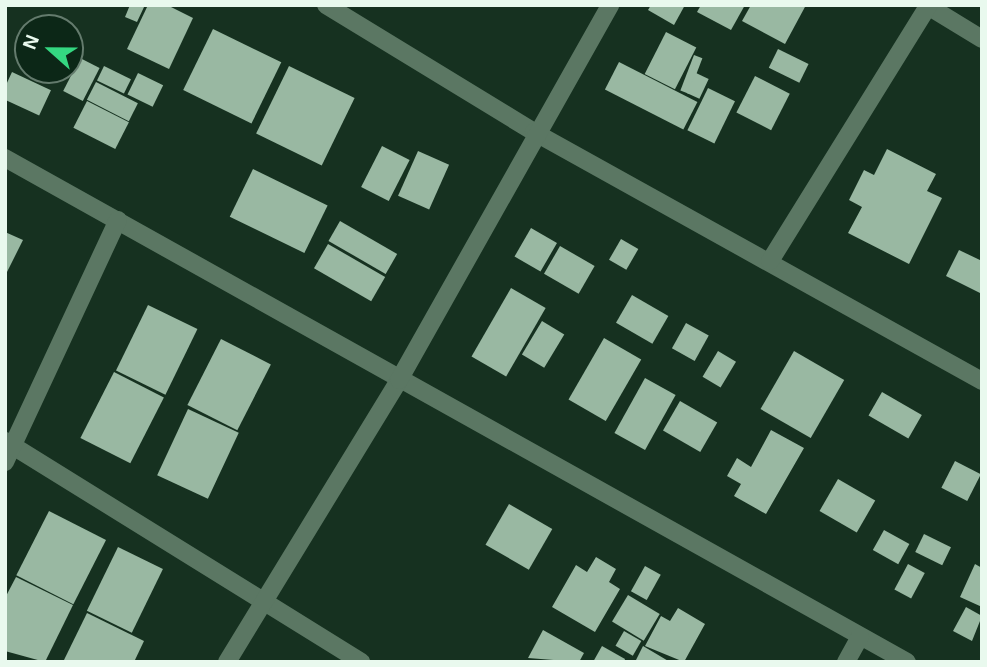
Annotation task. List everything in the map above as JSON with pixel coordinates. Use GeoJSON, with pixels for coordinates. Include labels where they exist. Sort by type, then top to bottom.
{"type":"FeatureCollection","features":[{"type":"Feature","properties":{"kind":"street"},"geometry":{"type":"LineString","coordinates":[[326,5],[534,132],[771,261],[982,381]]}},
{"type":"Feature","properties":{"kind":"street"},"geometry":{"type":"LineString","coordinates":[[227,662],[399,380],[534,132],[610,5]]}},
{"type":"Feature","properties":{"kind":"street"},"geometry":{"type":"LineString","coordinates":[[771,261],[928,6],[982,39]]}},
{"type":"Feature","properties":{"kind":"street"},"geometry":{"type":"LineString","coordinates":[[5,158],[907,662]]}},
{"type":"Feature","properties":{"kind":"street"},"geometry":{"type":"LineString","coordinates":[[5,462],[9,443],[118,220]]}},
{"type":"Feature","properties":{"kind":"street"},"geometry":{"type":"LineString","coordinates":[[9,443],[262,605],[361,662]]}},
{"type":"Feature","properties":{"kind":"street"},"geometry":{"type":"LineString","coordinates":[[846,662],[860,637]]}},
{"type":"Feature","properties":{"kind":"building"},"geometry":{"type":"Polygon","coordinates":[[[130,5],[144,7],[137,22],[125,17],[130,5]]]}},
{"type":"Feature","properties":{"kind":"building"},"geometry":{"type":"Polygon","coordinates":[[[148,5],[167,5],[193,18],[169,69],[127,49],[148,5]]]}},
{"type":"Feature","properties":{"kind":"building"},"geometry":{"type":"Polygon","coordinates":[[[651,5],[685,5],[674,25],[648,10],[651,5]]]}},
{"type":"Feature","properties":{"kind":"building"},"geometry":{"type":"Polygon","coordinates":[[[701,5],[745,5],[731,30],[697,12],[701,5]]]}},
{"type":"Feature","properties":{"kind":"building"},"geometry":{"type":"Polygon","coordinates":[[[751,5],[806,5],[785,44],[742,21],[751,5]]]}},
{"type":"Feature","properties":{"kind":"building"},"geometry":{"type":"Polygon","coordinates":[[[213,29],[281,62],[251,123],[183,90],[213,29]]]}},
{"type":"Feature","properties":{"kind":"building"},"geometry":{"type":"Polygon","coordinates":[[[666,32],[696,47],[675,89],[645,74],[666,32]]]}},
{"type":"Feature","properties":{"kind":"building"},"geometry":{"type":"Polygon","coordinates":[[[778,49],[809,64],[799,83],[769,68],[778,49]]]}},
{"type":"Feature","properties":{"kind":"building"},"geometry":{"type":"Polygon","coordinates":[[[694,55],[702,58],[689,94],[680,90],[694,55]]]}},
{"type":"Feature","properties":{"kind":"building"},"geometry":{"type":"Polygon","coordinates":[[[84,60],[100,68],[83,101],[63,91],[67,84],[84,84],[84,60]]]}},
{"type":"Feature","properties":{"kind":"building"},"geometry":{"type":"Polygon","coordinates":[[[619,62],[697,102],[683,130],[605,90],[619,62]]]}},
{"type":"Feature","properties":{"kind":"building"},"geometry":{"type":"Polygon","coordinates":[[[104,66],[131,79],[124,94],[97,80],[104,66]]]}},
{"type":"Feature","properties":{"kind":"building"},"geometry":{"type":"Polygon","coordinates":[[[289,66],[355,98],[322,165],[256,133],[289,66]]]}},
{"type":"Feature","properties":{"kind":"building"},"geometry":{"type":"Polygon","coordinates":[[[12,72],[14,84],[38,84],[51,90],[39,116],[5,100],[5,87],[12,72]]]}},
{"type":"Feature","properties":{"kind":"building"},"geometry":{"type":"Polygon","coordinates":[[[138,73],[163,85],[153,107],[127,95],[138,73]]]}},
{"type":"Feature","properties":{"kind":"building"},"geometry":{"type":"Polygon","coordinates":[[[696,73],[709,79],[699,99],[687,93],[696,73]]]}},
{"type":"Feature","properties":{"kind":"building"},"geometry":{"type":"Polygon","coordinates":[[[755,76],[790,94],[771,130],[736,113],[755,76]]]}},
{"type":"Feature","properties":{"kind":"building"},"geometry":{"type":"Polygon","coordinates":[[[96,82],[138,103],[129,121],[87,100],[96,82]]]}},
{"type":"Feature","properties":{"kind":"building"},"geometry":{"type":"Polygon","coordinates":[[[708,88],[735,101],[714,143],[687,130],[708,88]]]}},
{"type":"Feature","properties":{"kind":"building"},"geometry":{"type":"Polygon","coordinates":[[[87,101],[129,122],[115,149],[73,128],[87,101]]]}},
{"type":"Feature","properties":{"kind":"building"},"geometry":{"type":"Polygon","coordinates":[[[382,146],[410,160],[389,201],[361,187],[382,146]]]}},
{"type":"Feature","properties":{"kind":"building"},"geometry":{"type":"Polygon","coordinates":[[[887,149],[936,174],[927,191],[942,198],[909,264],[848,233],[862,207],[849,200],[864,170],[874,175],[887,149]]]}},
{"type":"Feature","properties":{"kind":"building"},"geometry":{"type":"Polygon","coordinates":[[[418,151],[449,165],[429,210],[398,196],[418,151]]]}},
{"type":"Feature","properties":{"kind":"building"},"geometry":{"type":"Polygon","coordinates":[[[253,169],[328,205],[304,253],[230,217],[253,169]]]}},
{"type":"Feature","properties":{"kind":"building"},"geometry":{"type":"Polygon","coordinates":[[[340,221],[397,254],[386,274],[328,241],[340,221]]]}},
{"type":"Feature","properties":{"kind":"building"},"geometry":{"type":"Polygon","coordinates":[[[531,228],[557,243],[540,272],[514,257],[531,228]]]}},
{"type":"Feature","properties":{"kind":"building"},"geometry":{"type":"Polygon","coordinates":[[[5,232],[23,240],[5,276],[5,232]]]}},
{"type":"Feature","properties":{"kind":"building"},"geometry":{"type":"Polygon","coordinates":[[[621,239],[638,249],[626,270],[609,260],[621,239]]]}},
{"type":"Feature","properties":{"kind":"building"},"geometry":{"type":"Polygon","coordinates":[[[328,244],[385,277],[371,301],[314,268],[328,244]]]}},
{"type":"Feature","properties":{"kind":"building"},"geometry":{"type":"Polygon","coordinates":[[[560,246],[595,266],[579,294],[544,274],[560,246]]]}},
{"type":"Feature","properties":{"kind":"building"},"geometry":{"type":"Polygon","coordinates":[[[959,250],[982,261],[982,294],[946,276],[959,250]]]}},
{"type":"Feature","properties":{"kind":"building"},"geometry":{"type":"Polygon","coordinates":[[[511,288],[546,308],[506,376],[472,356],[511,288]]]}},
{"type":"Feature","properties":{"kind":"building"},"geometry":{"type":"Polygon","coordinates":[[[632,295],[668,316],[652,344],[616,323],[632,295]]]}},
{"type":"Feature","properties":{"kind":"building"},"geometry":{"type":"Polygon","coordinates":[[[148,305],[197,329],[165,395],[116,371],[148,305]]]}},
{"type":"Feature","properties":{"kind":"building"},"geometry":{"type":"Polygon","coordinates":[[[542,321],[564,334],[544,368],[522,354],[542,321]]]}},
{"type":"Feature","properties":{"kind":"building"},"geometry":{"type":"Polygon","coordinates":[[[686,323],[709,336],[695,361],[672,348],[686,323]]]}},
{"type":"Feature","properties":{"kind":"building"},"geometry":{"type":"Polygon","coordinates":[[[604,338],[641,360],[606,421],[568,399],[604,338]]]}},
{"type":"Feature","properties":{"kind":"building"},"geometry":{"type":"Polygon","coordinates":[[[221,339],[271,364],[237,430],[187,405],[221,339]]]}},
{"type":"Feature","properties":{"kind":"building"},"geometry":{"type":"Polygon","coordinates":[[[718,351],[736,362],[721,388],[703,377],[718,351]]]}},
{"type":"Feature","properties":{"kind":"building"},"geometry":{"type":"Polygon","coordinates":[[[794,351],[844,380],[811,438],[760,409],[794,351]]]}},
{"type":"Feature","properties":{"kind":"building"},"geometry":{"type":"Polygon","coordinates":[[[114,372],[164,397],[130,463],[80,438],[114,372]]]}},
{"type":"Feature","properties":{"kind":"building"},"geometry":{"type":"Polygon","coordinates":[[[645,378],[676,395],[645,450],[614,433],[645,378]]]}},
{"type":"Feature","properties":{"kind":"building"},"geometry":{"type":"Polygon","coordinates":[[[882,392],[922,415],[908,438],[868,415],[882,392]]]}},
{"type":"Feature","properties":{"kind":"building"},"geometry":{"type":"Polygon","coordinates":[[[680,401],[717,423],[700,452],[663,430],[680,401]]]}},
{"type":"Feature","properties":{"kind":"building"},"geometry":{"type":"Polygon","coordinates":[[[188,409],[239,433],[208,499],[157,475],[188,409]]]}},
{"type":"Feature","properties":{"kind":"building"},"geometry":{"type":"Polygon","coordinates":[[[771,430],[804,448],[766,514],[734,496],[741,484],[727,476],[737,458],[751,467],[771,430]]]}},
{"type":"Feature","properties":{"kind":"building"},"geometry":{"type":"Polygon","coordinates":[[[955,461],[981,474],[967,501],[941,488],[955,461]]]}},
{"type":"Feature","properties":{"kind":"building"},"geometry":{"type":"Polygon","coordinates":[[[838,479],[875,500],[857,533],[820,511],[838,479]]]}},
{"type":"Feature","properties":{"kind":"building"},"geometry":{"type":"Polygon","coordinates":[[[509,504],[552,529],[529,570],[486,545],[509,504]]]}},
{"type":"Feature","properties":{"kind":"building"},"geometry":{"type":"Polygon","coordinates":[[[49,511],[106,540],[73,604],[16,575],[49,511]]]}},
{"type":"Feature","properties":{"kind":"building"},"geometry":{"type":"Polygon","coordinates":[[[884,530],[909,544],[898,564],[873,550],[884,530]]]}},
{"type":"Feature","properties":{"kind":"building"},"geometry":{"type":"Polygon","coordinates":[[[924,534],[951,547],[942,565],[915,552],[924,534]]]}},
{"type":"Feature","properties":{"kind":"building"},"geometry":{"type":"Polygon","coordinates":[[[118,547],[163,569],[132,633],[87,611],[118,547]]]}},
{"type":"Feature","properties":{"kind":"building"},"geometry":{"type":"Polygon","coordinates":[[[596,557],[616,569],[609,582],[620,589],[595,632],[552,607],[576,565],[587,572],[596,557]]]}},
{"type":"Feature","properties":{"kind":"building"},"geometry":{"type":"Polygon","coordinates":[[[908,564],[925,573],[911,599],[894,590],[908,564]]]}},
{"type":"Feature","properties":{"kind":"building"},"geometry":{"type":"Polygon","coordinates":[[[975,564],[982,568],[982,607],[960,597],[975,564]]]}},
{"type":"Feature","properties":{"kind":"building"},"geometry":{"type":"Polygon","coordinates":[[[645,566],[661,575],[647,600],[631,591],[645,566]]]}},
{"type":"Feature","properties":{"kind":"building"},"geometry":{"type":"Polygon","coordinates":[[[16,577],[73,605],[45,662],[5,651],[5,598],[16,577]]]}},
{"type":"Feature","properties":{"kind":"building"},"geometry":{"type":"Polygon","coordinates":[[[628,595],[660,614],[644,641],[612,622],[628,595]]]}},
{"type":"Feature","properties":{"kind":"building"},"geometry":{"type":"Polygon","coordinates":[[[966,607],[982,616],[972,641],[953,631],[966,607]]]}},
{"type":"Feature","properties":{"kind":"building"},"geometry":{"type":"Polygon","coordinates":[[[678,608],[705,624],[684,662],[645,646],[661,616],[670,621],[678,608]]]}},
{"type":"Feature","properties":{"kind":"building"},"geometry":{"type":"Polygon","coordinates":[[[87,613],[144,641],[134,662],[63,662],[87,613]]]}},
{"type":"Feature","properties":{"kind":"building"},"geometry":{"type":"Polygon","coordinates":[[[543,630],[584,653],[579,662],[528,658],[543,630]]]}},
{"type":"Feature","properties":{"kind":"building"},"geometry":{"type":"Polygon","coordinates":[[[624,631],[641,641],[633,656],[616,646],[624,631]]]}},
{"type":"Feature","properties":{"kind":"building"},"geometry":{"type":"Polygon","coordinates":[[[602,646],[625,659],[624,662],[593,662],[602,646]]]}},
{"type":"Feature","properties":{"kind":"building"},"geometry":{"type":"Polygon","coordinates":[[[643,646],[670,662],[636,660],[643,646]]]}}]}
